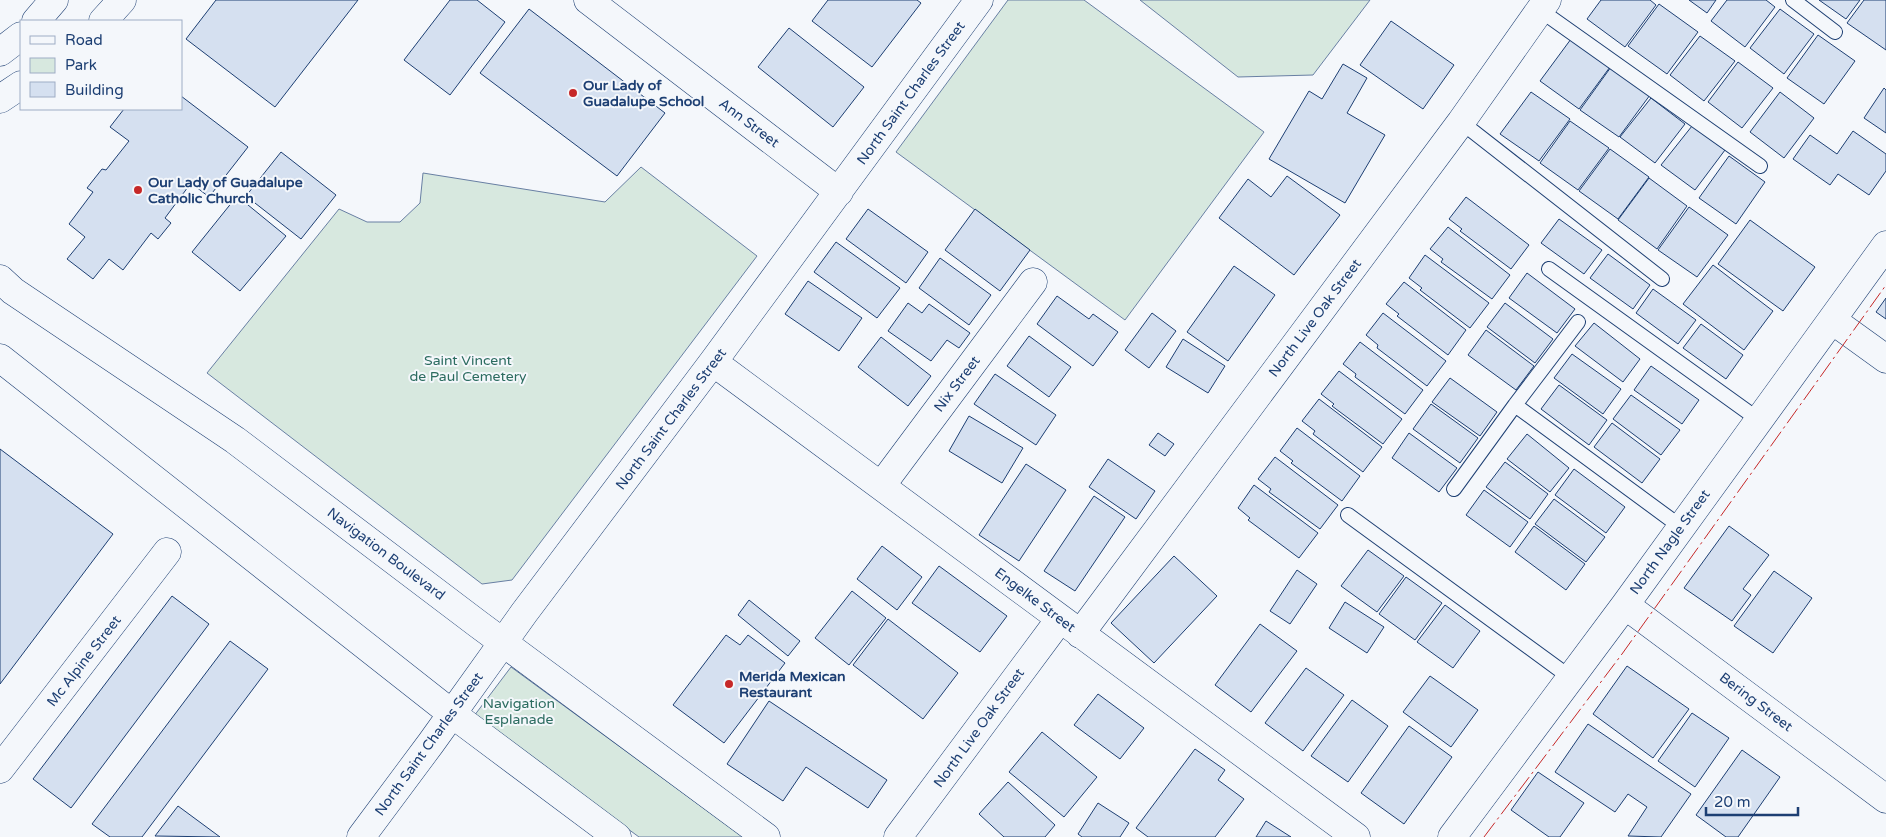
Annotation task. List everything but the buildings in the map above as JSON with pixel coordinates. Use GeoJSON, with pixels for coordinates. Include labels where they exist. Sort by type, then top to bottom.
{"type":"FeatureCollection","features":[{"type":"Feature","properties":{"kind":"street"},"geometry":{"type":"LineString","coordinates":[[37,20],[54,0]]}},
{"type":"Feature","properties":{"kind":"street"},"geometry":{"type":"LineString","coordinates":[[104,20],[122,0]]}},
{"type":"Feature","properties":{"kind":"street","name":"Ann Street"},"geometry":{"type":"LineString","coordinates":[[588,0],[839,192]]}},
{"type":"Feature","properties":{"kind":"street","name":"North Saint Charles Street"},"geometry":{"type":"LineString","coordinates":[[361,837],[432,743],[451,713],[503,642],[713,362],[979,0]]}},
{"type":"Feature","properties":{"kind":"street","name":"North Live Oak Street"},"geometry":{"type":"LineString","coordinates":[[898,837],[1070,626],[1461,122],[1544,5]]}},
{"type":"Feature","properties":{"kind":"street"},"geometry":{"type":"LineString","coordinates":[[0,52],[20,37]]}},
{"type":"Feature","properties":{"kind":"street"},"geometry":{"type":"LineString","coordinates":[[0,99],[20,86]]}},
{"type":"Feature","properties":{"kind":"street","name":"North Nagle Street"},"geometry":{"type":"LineString","coordinates":[[1452,837],[1571,678],[1886,245]]}},
{"type":"Feature","properties":{"kind":"street","name":"Navigation Boulevard"},"geometry":{"type":"LineString","coordinates":[[0,280],[13,291],[235,440],[766,837]]}},
{"type":"Feature","properties":{"kind":"street","name":"Nix Street"},"geometry":{"type":"LineString","coordinates":[[882,486],[1033,282]]}},
{"type":"Feature","properties":{"kind":"street"},"geometry":{"type":"LineString","coordinates":[[1832,320],[1886,360]]}},
{"type":"Feature","properties":{"kind":"street"},"geometry":{"type":"LineString","coordinates":[[0,358],[451,713],[617,837]]}},
{"type":"Feature","properties":{"kind":"street","name":"Engelke Street"},"geometry":{"type":"LineString","coordinates":[[713,362],[1356,837]]}},
{"type":"Feature","properties":{"kind":"street","name":"Mc Alpine Street"},"geometry":{"type":"LineString","coordinates":[[0,769],[167,552]]}},
{"type":"Feature","properties":{"kind":"street","name":"Bering Street"},"geometry":{"type":"LineString","coordinates":[[1625,604],[1886,799]]}},
{"type":"Feature","properties":{"kind":"lane"},"geometry":{"type":"LineString","coordinates":[[1793,0],[1835,32]]}},
{"type":"Feature","properties":{"kind":"lane"},"geometry":{"type":"LineString","coordinates":[[1544,5],[1760,166]]}},
{"type":"Feature","properties":{"kind":"lane"},"geometry":{"type":"LineString","coordinates":[[1461,122],[1662,280]]}},
{"type":"Feature","properties":{"kind":"lane"},"geometry":{"type":"LineString","coordinates":[[1549,269],[1759,420]]}},
{"type":"Feature","properties":{"kind":"lane"},"geometry":{"type":"LineString","coordinates":[[1454,489],[1578,322]]}},
{"type":"Feature","properties":{"kind":"lane"},"geometry":{"type":"LineString","coordinates":[[1515,405],[1681,527]]}},
{"type":"Feature","properties":{"kind":"lane"},"geometry":{"type":"LineString","coordinates":[[1348,515],[1571,678]]}},
{"type":"Feature","properties":{"kind":"green space"},"geometry":{"type":"Polygon","coordinates":[[[1008,0],[1084,0],[1264,132],[1125,320],[896,152],[1008,0]]]}},
{"type":"Feature","properties":{"kind":"green space"},"geometry":{"type":"Polygon","coordinates":[[[1140,0],[1370,0],[1313,75],[1238,77],[1140,0]]]}},
{"type":"Feature","properties":{"kind":"green space","name":"Saint Vincent de Paul Cemetery"},"geometry":{"type":"Polygon","coordinates":[[[641,167],[757,256],[512,580],[482,584],[207,373],[339,209],[367,222],[400,222],[420,203],[423,173],[605,202],[641,167]]]}},
{"type":"Feature","properties":{"kind":"green space","name":"Navigation Esplanade"},"geometry":{"type":"Polygon","coordinates":[[[511,667],[743,837],[639,837],[474,716],[511,667]]]}},
{"type":"Feature","properties":{"kind":"power"},"geometry":{"type":"LineString","coordinates":[[1484,837],[1622,654],[1886,285]]}},
{"type":"Feature","properties":{"kind":"place","name":"Our Lady of Guadalupe School"},"geometry":{"type":"Point","coordinates":[573,93]}},
{"type":"Feature","properties":{"kind":"place","name":"Our Lady of Guadalupe Catholic Church"},"geometry":{"type":"Point","coordinates":[138,190]}},
{"type":"Feature","properties":{"kind":"place","name":"Merida Mexican Restaurant"},"geometry":{"type":"Point","coordinates":[729,684]}}]}
